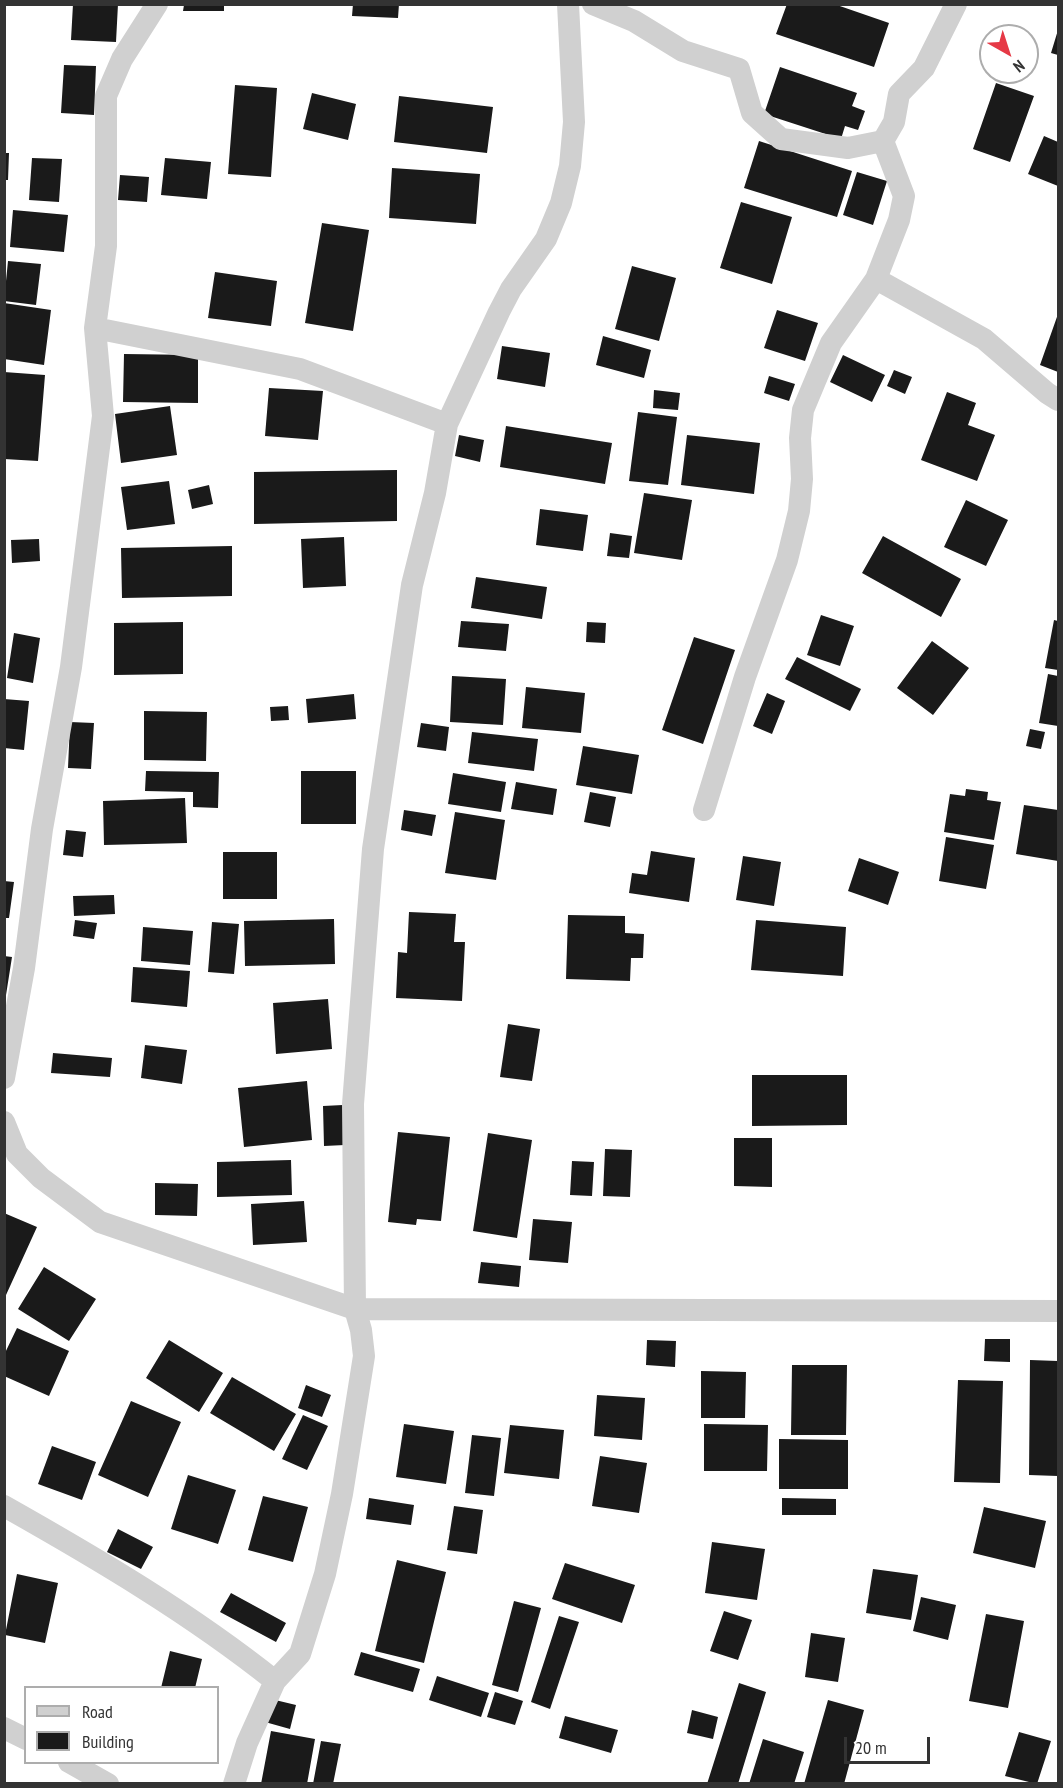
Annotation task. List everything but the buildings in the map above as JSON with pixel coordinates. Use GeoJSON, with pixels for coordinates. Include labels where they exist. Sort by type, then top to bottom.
{"type":"FeatureCollection","features":[{"type":"Feature","properties":{"kind":"street"},"geometry":{"type":"LineString","coordinates":[[4,1078],[24,968],[42,829],[71,667],[103,416],[95,328],[106,246],[106,96],[122,59],[157,4]]}},
{"type":"Feature","properties":{"kind":"street"},"geometry":{"type":"LineString","coordinates":[[234,1784],[247,1743],[274,1682],[300,1654],[325,1574],[342,1494],[364,1356],[362,1330],[355,1309],[353,1104],[373,849],[412,585],[435,494],[447,424],[511,288],[546,239],[561,203],[570,166],[574,122],[568,4]]}},
{"type":"Feature","properties":{"kind":"street"},"geometry":{"type":"LineString","coordinates":[[593,4],[634,21],[683,51],[739,69],[752,113],[781,139],[848,148],[883,141],[894,122],[899,94],[924,68],[956,4]]}},
{"type":"Feature","properties":{"kind":"street"},"geometry":{"type":"LineString","coordinates":[[704,810],[745,677],[787,560],[799,511],[802,479],[800,438],[803,410],[831,343],[876,279],[888,253],[904,196],[883,141]]}},
{"type":"Feature","properties":{"kind":"street"},"geometry":{"type":"LineString","coordinates":[[876,279],[984,339],[1047,393],[1059,399]]}},
{"type":"Feature","properties":{"kind":"street"},"geometry":{"type":"LineString","coordinates":[[95,328],[300,369],[447,424]]}},
{"type":"Feature","properties":{"kind":"street"},"geometry":{"type":"LineString","coordinates":[[4,1122],[17,1154],[40,1178],[100,1222],[355,1309],[1059,1311]]}},
{"type":"Feature","properties":{"kind":"street"},"geometry":{"type":"LineString","coordinates":[[4,1506],[154,1595],[234,1649],[274,1682]]}},
{"type":"Feature","properties":{"kind":"street"},"geometry":{"type":"LineString","coordinates":[[4,1728],[24,1738]]}},
{"type":"Feature","properties":{"kind":"street"},"geometry":{"type":"LineString","coordinates":[[73,1764],[108,1784]]}}]}
